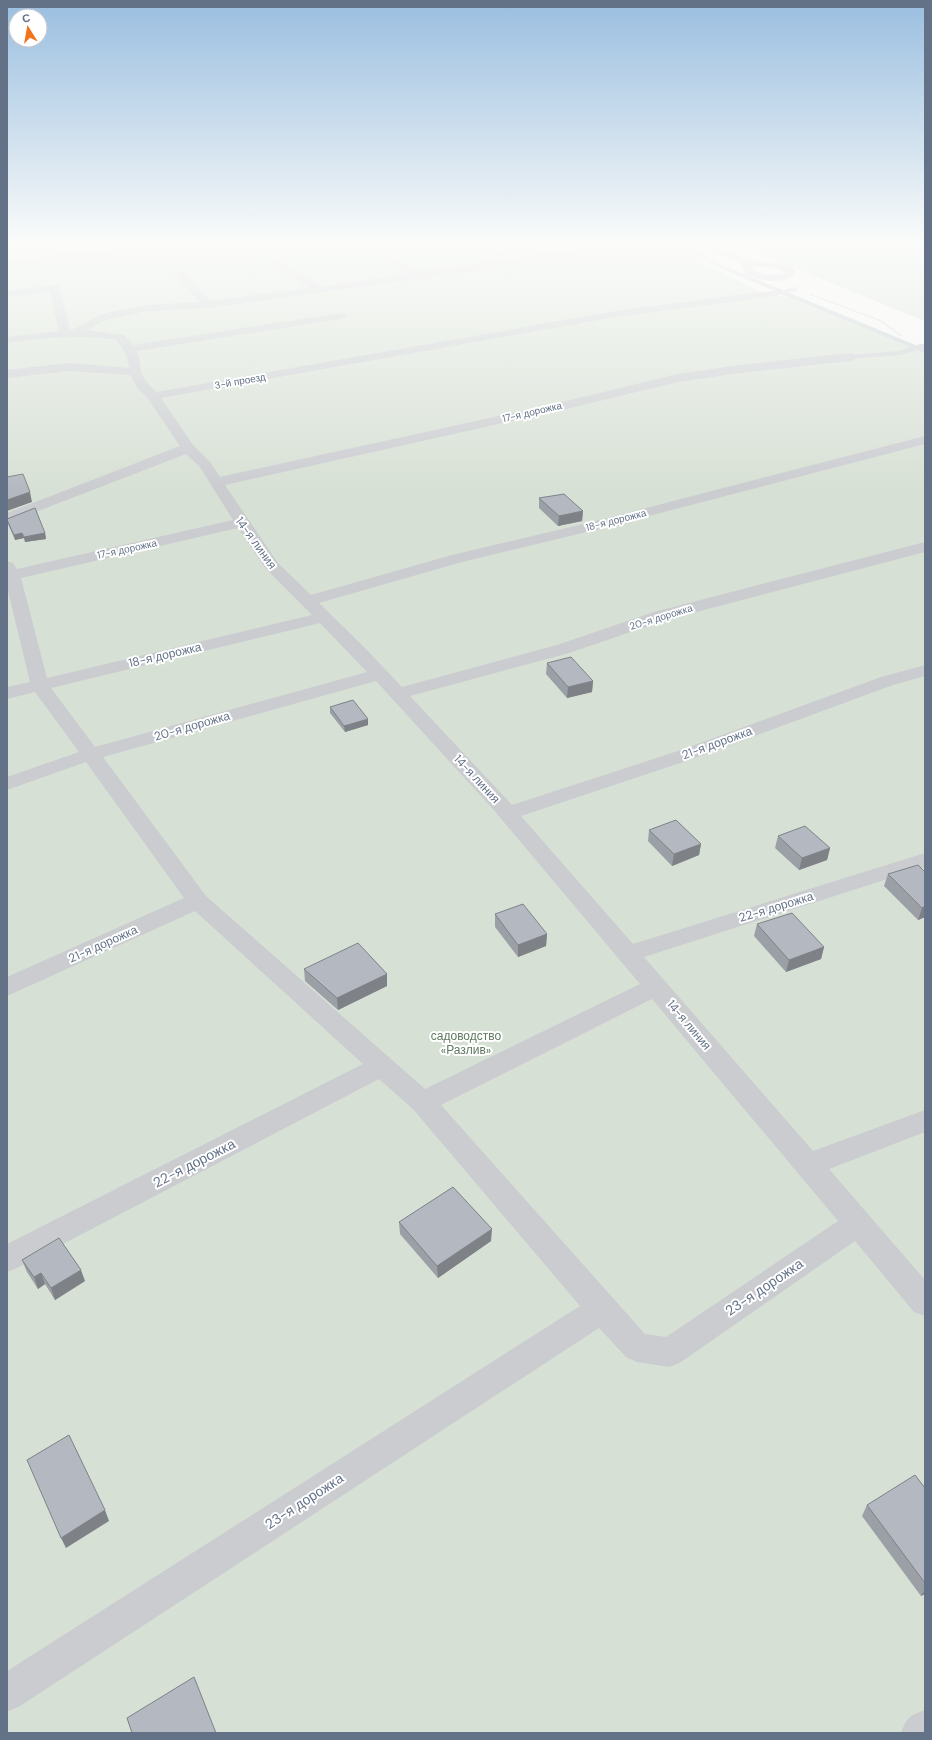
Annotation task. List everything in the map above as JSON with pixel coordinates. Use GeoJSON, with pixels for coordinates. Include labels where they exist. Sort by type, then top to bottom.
{"type":"FeatureCollection","features":[{"type":"Feature","properties":{"kind":"street"},"geometry":{"type":"LineString","coordinates":[[68,328],[70,333]]}},
{"type":"Feature","properties":{"kind":"street"},"geometry":{"type":"LineString","coordinates":[[70,333],[80,328]]}},
{"type":"Feature","properties":{"kind":"street"},"geometry":{"type":"LineString","coordinates":[[7,340],[70,333],[100,333],[120,337],[130,349],[263,328]]}},
{"type":"Feature","properties":{"kind":"street","name":"3-й проезд"},"geometry":{"type":"LineString","coordinates":[[153,396],[536,328]]}},
{"type":"Feature","properties":{"kind":"street","name":"14-я линия"},"geometry":{"type":"LineString","coordinates":[[130,349],[134,358],[135,372],[140,382],[153,396],[188,448],[205,465],[242,523],[272,566],[380,674],[508,813],[925,1302]]}},
{"type":"Feature","properties":{"kind":"street","name":"17-я дорожка"},"geometry":{"type":"LineString","coordinates":[[217,482],[562,406],[678,378],[740,369],[850,357]]}},
{"type":"Feature","properties":{"kind":"street"},"geometry":{"type":"LineString","coordinates":[[7,374],[69,367],[135,372]]}},
{"type":"Feature","properties":{"kind":"street","name":"18-я дорожка"},"geometry":{"type":"LineString","coordinates":[[307,601],[458,558],[594,526],[925,440]]}},
{"type":"Feature","properties":{"kind":"street"},"geometry":{"type":"LineString","coordinates":[[7,518],[188,448]]}},
{"type":"Feature","properties":{"kind":"street","name":"17-я дорожка"},"geometry":{"type":"LineString","coordinates":[[9,572],[242,523]]}},
{"type":"Feature","properties":{"kind":"street","name":"20-я дорожка"},"geometry":{"type":"LineString","coordinates":[[398,694],[562,649],[660,616],[925,548]]}},
{"type":"Feature","properties":{"kind":"street"},"geometry":{"type":"LineString","coordinates":[[9,572],[40,685],[198,901],[422,1102],[602,1308]]}},
{"type":"Feature","properties":{"kind":"street","name":"18-я дорожка"},"geometry":{"type":"LineString","coordinates":[[7,693],[323,617]]}},
{"type":"Feature","properties":{"kind":"street","name":"21-я дорожка"},"geometry":{"type":"LineString","coordinates":[[508,813],[685,755],[887,681],[925,670]]}},
{"type":"Feature","properties":{"kind":"street","name":"20-я дорожка"},"geometry":{"type":"LineString","coordinates":[[7,784],[90,754],[380,674]]}},
{"type":"Feature","properties":{"kind":"street","name":"22-я дорожка"},"geometry":{"type":"LineString","coordinates":[[628,954],[925,860]]}},
{"type":"Feature","properties":{"kind":"street","name":"21-я дорожка"},"geometry":{"type":"LineString","coordinates":[[7,987],[198,901]]}},
{"type":"Feature","properties":{"kind":"street"},"geometry":{"type":"LineString","coordinates":[[422,1102],[656,987]]}},
{"type":"Feature","properties":{"kind":"street","name":"22-я дорожка"},"geometry":{"type":"LineString","coordinates":[[7,1259],[382,1066]]}},
{"type":"Feature","properties":{"kind":"street"},"geometry":{"type":"LineString","coordinates":[[808,1165],[925,1121]]}},
{"type":"Feature","properties":{"kind":"street","name":"23-я дорожка"},"geometry":{"type":"LineString","coordinates":[[7,1693],[602,1308],[637,1347],[670,1352],[858,1223]]}},
{"type":"Feature","properties":{"kind":"street"},"geometry":{"type":"LineString","coordinates":[[920,1733],[925,1729]]}},
{"type":"Feature","properties":{"kind":"lane"},"geometry":{"type":"LineString","coordinates":[[850,357],[900,352],[919,347]]}},
{"type":"Feature","properties":{"kind":"path"},"geometry":{"type":"LineString","coordinates":[[891,328],[919,347]]}},
{"type":"Feature","properties":{"kind":"green space","name":"садоводство «Разлив»"},"geometry":{"type":"Polygon","coordinates":[[[7,328],[867,328],[925,352],[925,1733],[7,1733],[7,328]]]}},
{"type":"Feature","properties":{"kind":"building"},"geometry":{"type":"Polygon","coordinates":[[[23,474],[30,492],[7,500],[7,477],[23,474]]]}},
{"type":"Feature","properties":{"kind":"building"},"geometry":{"type":"Polygon","coordinates":[[[564,494],[583,511],[559,516],[539,498],[564,494]]]}},
{"type":"Feature","properties":{"kind":"building"},"geometry":{"type":"Polygon","coordinates":[[[35,508],[45,533],[24,537],[22,533],[14,535],[7,519],[35,508]]]}},
{"type":"Feature","properties":{"kind":"building"},"geometry":{"type":"Polygon","coordinates":[[[571,657],[593,681],[568,687],[547,663],[571,657]]]}},
{"type":"Feature","properties":{"kind":"building"},"geometry":{"type":"Polygon","coordinates":[[[353,700],[368,719],[344,726],[330,707],[353,700]]]}},
{"type":"Feature","properties":{"kind":"building"},"geometry":{"type":"Polygon","coordinates":[[[676,820],[701,844],[674,854],[649,830],[676,820]]]}},
{"type":"Feature","properties":{"kind":"building"},"geometry":{"type":"Polygon","coordinates":[[[805,826],[830,848],[802,858],[778,836],[805,826]]]}},
{"type":"Feature","properties":{"kind":"building"},"geometry":{"type":"Polygon","coordinates":[[[918,865],[925,872],[925,906],[922,908],[888,874],[918,865]]]}},
{"type":"Feature","properties":{"kind":"building"},"geometry":{"type":"Polygon","coordinates":[[[523,904],[547,934],[518,945],[495,914],[523,904]]]}},
{"type":"Feature","properties":{"kind":"building"},"geometry":{"type":"Polygon","coordinates":[[[792,913],[824,947],[789,960],[757,924],[792,913]]]}},
{"type":"Feature","properties":{"kind":"building"},"geometry":{"type":"Polygon","coordinates":[[[358,943],[387,974],[337,998],[304,969],[358,943]]]}},
{"type":"Feature","properties":{"kind":"building"},"geometry":{"type":"Polygon","coordinates":[[[453,1187],[492,1229],[437,1266],[399,1222],[453,1187]]]}},
{"type":"Feature","properties":{"kind":"building"},"geometry":{"type":"Polygon","coordinates":[[[59,1238],[81,1270],[51,1288],[41,1273],[34,1277],[22,1260],[59,1238]]]}},
{"type":"Feature","properties":{"kind":"building"},"geometry":{"type":"Polygon","coordinates":[[[69,1435],[105,1510],[61,1538],[27,1460],[69,1435]]]}},
{"type":"Feature","properties":{"kind":"building"},"geometry":{"type":"Polygon","coordinates":[[[915,1475],[925,1488],[925,1583],[867,1505],[915,1475]]]}},
{"type":"Feature","properties":{"kind":"building"},"geometry":{"type":"Polygon","coordinates":[[[194,1677],[216,1733],[132,1733],[127,1718],[194,1677]]]}},
{"type":"Feature","properties":{"kind":"waterway"},"geometry":{"type":"LineString","coordinates":[[870,328],[925,351]]}}]}
